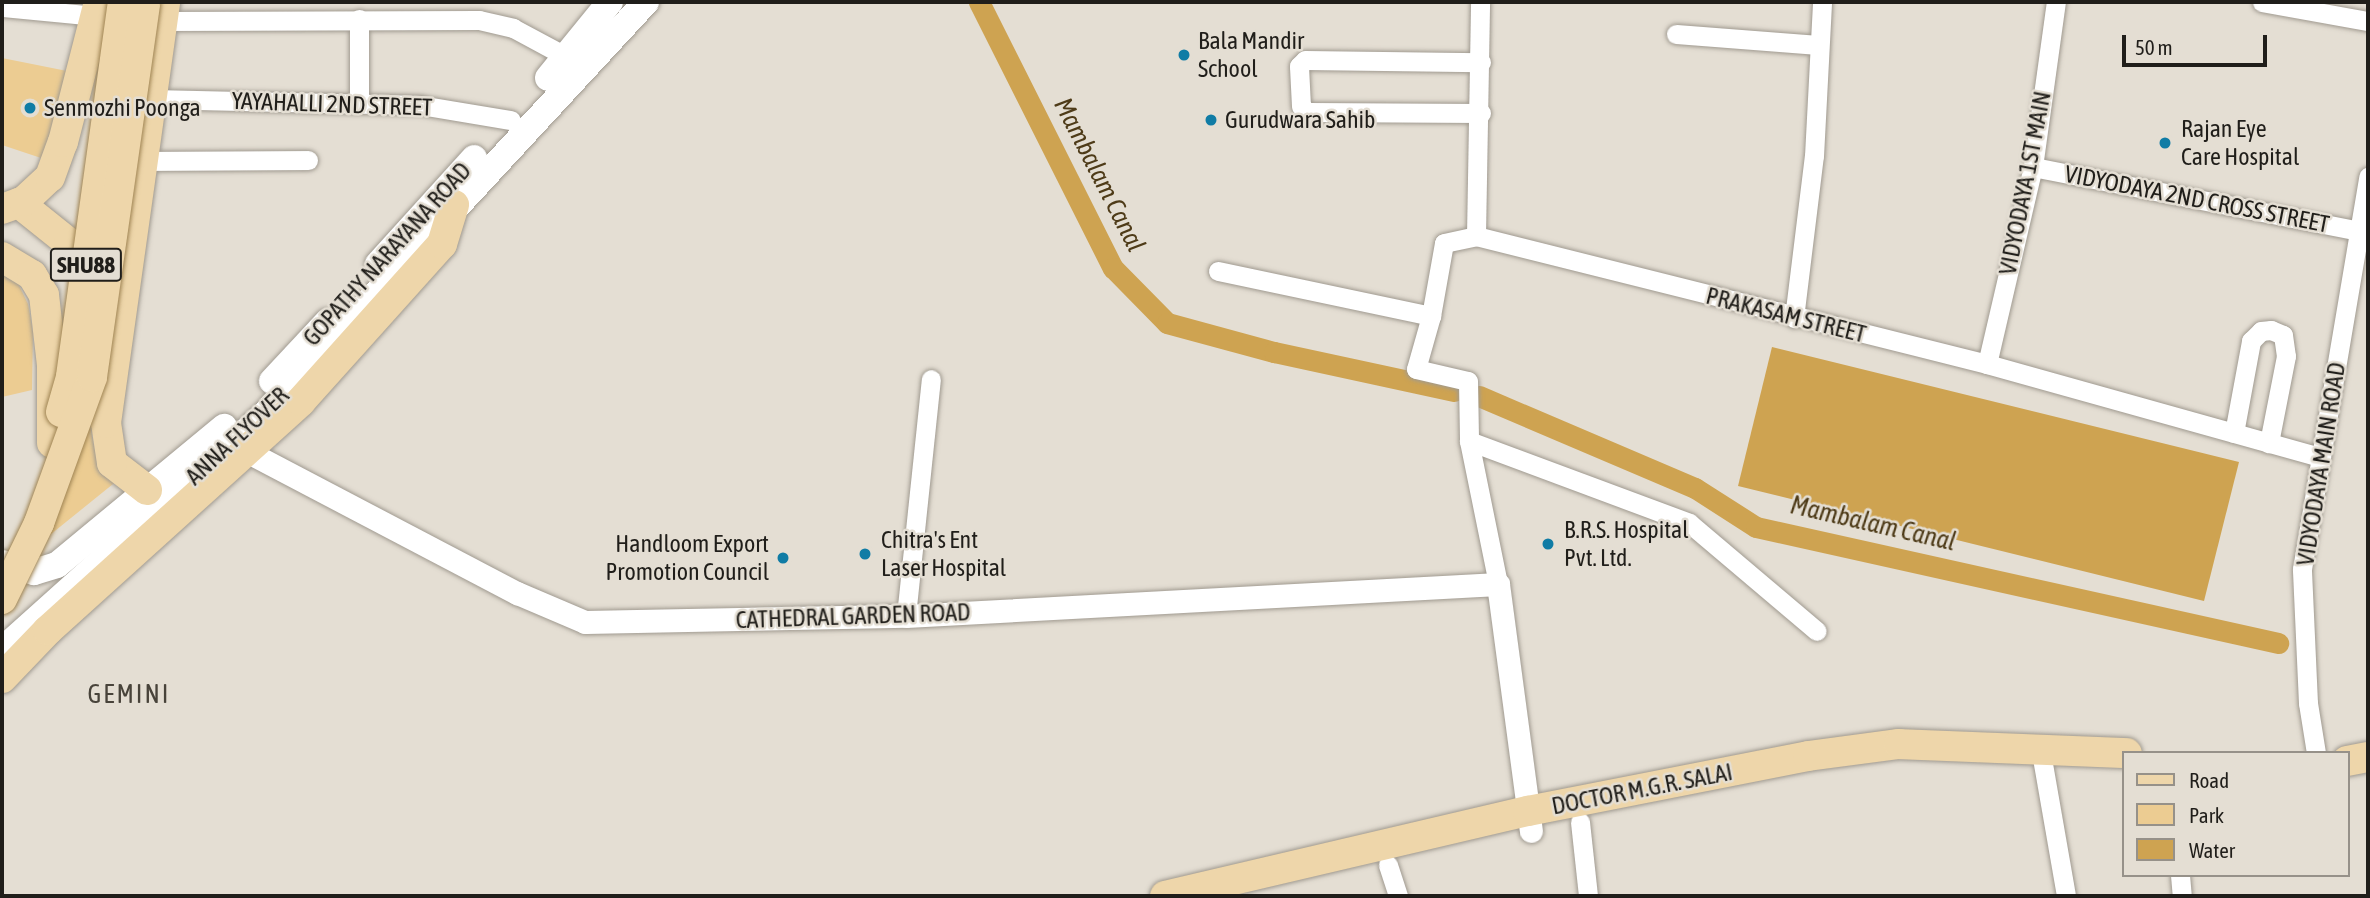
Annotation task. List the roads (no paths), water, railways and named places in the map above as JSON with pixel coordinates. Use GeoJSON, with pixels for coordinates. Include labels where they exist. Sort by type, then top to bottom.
{"type":"FeatureCollection","features":[{"type":"Feature","properties":{"kind":"main road","name":"GOPATHY NARAYANA ROAD"},"geometry":{"type":"LineString","coordinates":[[2,564],[34,572],[57,565],[272,381],[426,207],[511,120],[567,57],[610,2]]}},
{"type":"Feature","properties":{"kind":"main road","name":"ANNA FLYOVER"},"geometry":{"type":"LineString","coordinates":[[2,650],[263,415],[454,205],[646,2]]}},
{"type":"Feature","properties":{"kind":"main road"},"geometry":{"type":"LineString","coordinates":[[147,490],[112,463],[106,443],[126,268],[152,99],[148,6]]}},
{"type":"Feature","properties":{"kind":"main road","name":"SHU88"},"geometry":{"type":"LineString","coordinates":[[2,564],[52,443],[71,376],[148,6]]}},
{"type":"Feature","properties":{"kind":"main road","name":"SHU88"},"geometry":{"type":"LineString","coordinates":[[2,599],[39,523],[92,377],[148,6]]}},
{"type":"Feature","properties":{"kind":"main road"},"geometry":{"type":"LineString","coordinates":[[97,9],[63,142],[50,177],[10,206],[69,243],[126,268]]}},
{"type":"Feature","properties":{"kind":"main road"},"geometry":{"type":"LineString","coordinates":[[2,678],[48,630],[301,401],[442,244],[454,205]]}},
{"type":"Feature","properties":{"kind":"main road"},"geometry":{"type":"LineString","coordinates":[[2,257],[32,275],[44,295],[52,365],[52,443]]}},
{"type":"Feature","properties":{"kind":"main road","name":"DOCTOR M.G.R. SALAI"},"geometry":{"type":"LineString","coordinates":[[1165,896],[1530,821],[1808,756],[1899,744],[2122,753]]}},
{"type":"Feature","properties":{"kind":"main road","name":"DOCTOR M.G.R. SALAI"},"geometry":{"type":"LineString","coordinates":[[1249,896],[1388,865],[1530,821],[1580,822],[1898,757],[2042,758],[2122,766]]}},
{"type":"Feature","properties":{"kind":"main road"},"geometry":{"type":"LineString","coordinates":[[2349,761],[2368,757]]}},
{"type":"Feature","properties":{"kind":"main road"},"geometry":{"type":"LineString","coordinates":[[2349,780],[2368,777]]}},
{"type":"Feature","properties":{"kind":"street"},"geometry":{"type":"LineString","coordinates":[[1480,2],[1481,113],[1476,236],[1444,243],[1431,316],[1416,369],[1468,381],[1469,441],[1499,584],[1530,821]]}},
{"type":"Feature","properties":{"kind":"street"},"geometry":{"type":"LineString","coordinates":[[1794,318],[1814,156],[1822,2]]}},
{"type":"Feature","properties":{"kind":"street","name":"VIDYODAYA 1ST MAIN"},"geometry":{"type":"LineString","coordinates":[[1987,363],[2033,167],[2056,2]]}},
{"type":"Feature","properties":{"kind":"street"},"geometry":{"type":"LineString","coordinates":[[2262,2],[2368,20]]}},
{"type":"Feature","properties":{"kind":"street"},"geometry":{"type":"LineString","coordinates":[[148,6],[359,19],[479,20],[513,29],[567,57]]}},
{"type":"Feature","properties":{"kind":"street"},"geometry":{"type":"LineString","coordinates":[[2,7],[97,9]]}},
{"type":"Feature","properties":{"kind":"street"},"geometry":{"type":"LineString","coordinates":[[359,19],[359,102]]}},
{"type":"Feature","properties":{"kind":"street"},"geometry":{"type":"LineString","coordinates":[[1676,34],[1819,45]]}},
{"type":"Feature","properties":{"kind":"street"},"geometry":{"type":"LineString","coordinates":[[1481,62],[1305,60],[1299,66],[1301,106],[1307,112],[1481,113]]}},
{"type":"Feature","properties":{"kind":"street","name":"YAYAHALLI 2ND STREET"},"geometry":{"type":"LineString","coordinates":[[152,99],[420,105],[511,120]]}},
{"type":"Feature","properties":{"kind":"street"},"geometry":{"type":"LineString","coordinates":[[144,161],[308,160]]}},
{"type":"Feature","properties":{"kind":"street","name":"VIDYODAYA 2ND CROSS STREET"},"geometry":{"type":"LineString","coordinates":[[2033,167],[2360,232]]}},
{"type":"Feature","properties":{"kind":"street","name":"VIDYODAYA MAIN ROAD"},"geometry":{"type":"LineString","coordinates":[[2316,751],[2308,703],[2302,569],[2368,177]]}},
{"type":"Feature","properties":{"kind":"street","name":"PRAKASAM STREET"},"geometry":{"type":"LineString","coordinates":[[1476,236],[1794,318],[1987,363],[2321,457]]}},
{"type":"Feature","properties":{"kind":"street"},"geometry":{"type":"LineString","coordinates":[[1219,271],[1431,316]]}},
{"type":"Feature","properties":{"kind":"street"},"geometry":{"type":"LineString","coordinates":[[2234,433],[2251,341],[2261,331],[2271,330],[2283,335],[2286,356],[2269,443]]}},
{"type":"Feature","properties":{"kind":"street"},"geometry":{"type":"LineString","coordinates":[[906,616],[931,379]]}},
{"type":"Feature","properties":{"kind":"street"},"geometry":{"type":"LineString","coordinates":[[1469,441],[1689,523],[1817,631]]}},
{"type":"Feature","properties":{"kind":"street","name":"CATHEDRAL GARDEN ROAD"},"geometry":{"type":"LineString","coordinates":[[247,452],[517,593],[585,622],[906,616],[1499,584]]}},
{"type":"Feature","properties":{"kind":"street"},"geometry":{"type":"LineString","coordinates":[[2042,758],[2066,896]]}},
{"type":"Feature","properties":{"kind":"street"},"geometry":{"type":"LineString","coordinates":[[1580,822],[1588,896]]}},
{"type":"Feature","properties":{"kind":"street"},"geometry":{"type":"LineString","coordinates":[[1388,865],[1398,896]]}},
{"type":"Feature","properties":{"kind":"street"},"geometry":{"type":"LineString","coordinates":[[2180,877],[2182,896]]}},
{"type":"Feature","properties":{"kind":"water"},"geometry":{"type":"Polygon","coordinates":[[[1772,347],[2239,462],[2204,601],[1738,486],[1772,347]]]}},
{"type":"Feature","properties":{"kind":"waterway","name":"Mambalam Canal"},"geometry":{"type":"LineString","coordinates":[[979,2],[1113,268],[1167,323],[1274,352],[1454,391]]}},
{"type":"Feature","properties":{"kind":"waterway","name":"Mambalam Canal"},"geometry":{"type":"LineString","coordinates":[[1479,396],[1695,488],[1756,527],[2278,643]]}},
{"type":"Feature","properties":{"kind":"place","name":"Bala Mandir School"},"geometry":{"type":"Point","coordinates":[1184,55]}},
{"type":"Feature","properties":{"kind":"place","name":"Senmozhi Poonga"},"geometry":{"type":"Point","coordinates":[30,108]}},
{"type":"Feature","properties":{"kind":"place","name":"Gurudwara Sahib"},"geometry":{"type":"Point","coordinates":[1211,120]}},
{"type":"Feature","properties":{"kind":"place","name":"Rajan Eye Care Hospital"},"geometry":{"type":"Point","coordinates":[2165,143]}},
{"type":"Feature","properties":{"kind":"place","name":"B.R.S. Hospital Pvt. Ltd."},"geometry":{"type":"Point","coordinates":[1548,544]}},
{"type":"Feature","properties":{"kind":"place","name":"Chitra's Ent Laser Hospital"},"geometry":{"type":"Point","coordinates":[865,554]}},
{"type":"Feature","properties":{"kind":"place","name":"Handloom Export Promotion Council"},"geometry":{"type":"Point","coordinates":[783,558]}},
{"type":"Feature","properties":{"kind":"district","name":"GEMINI"},"geometry":{"type":"Point","coordinates":[129,695]}}]}
